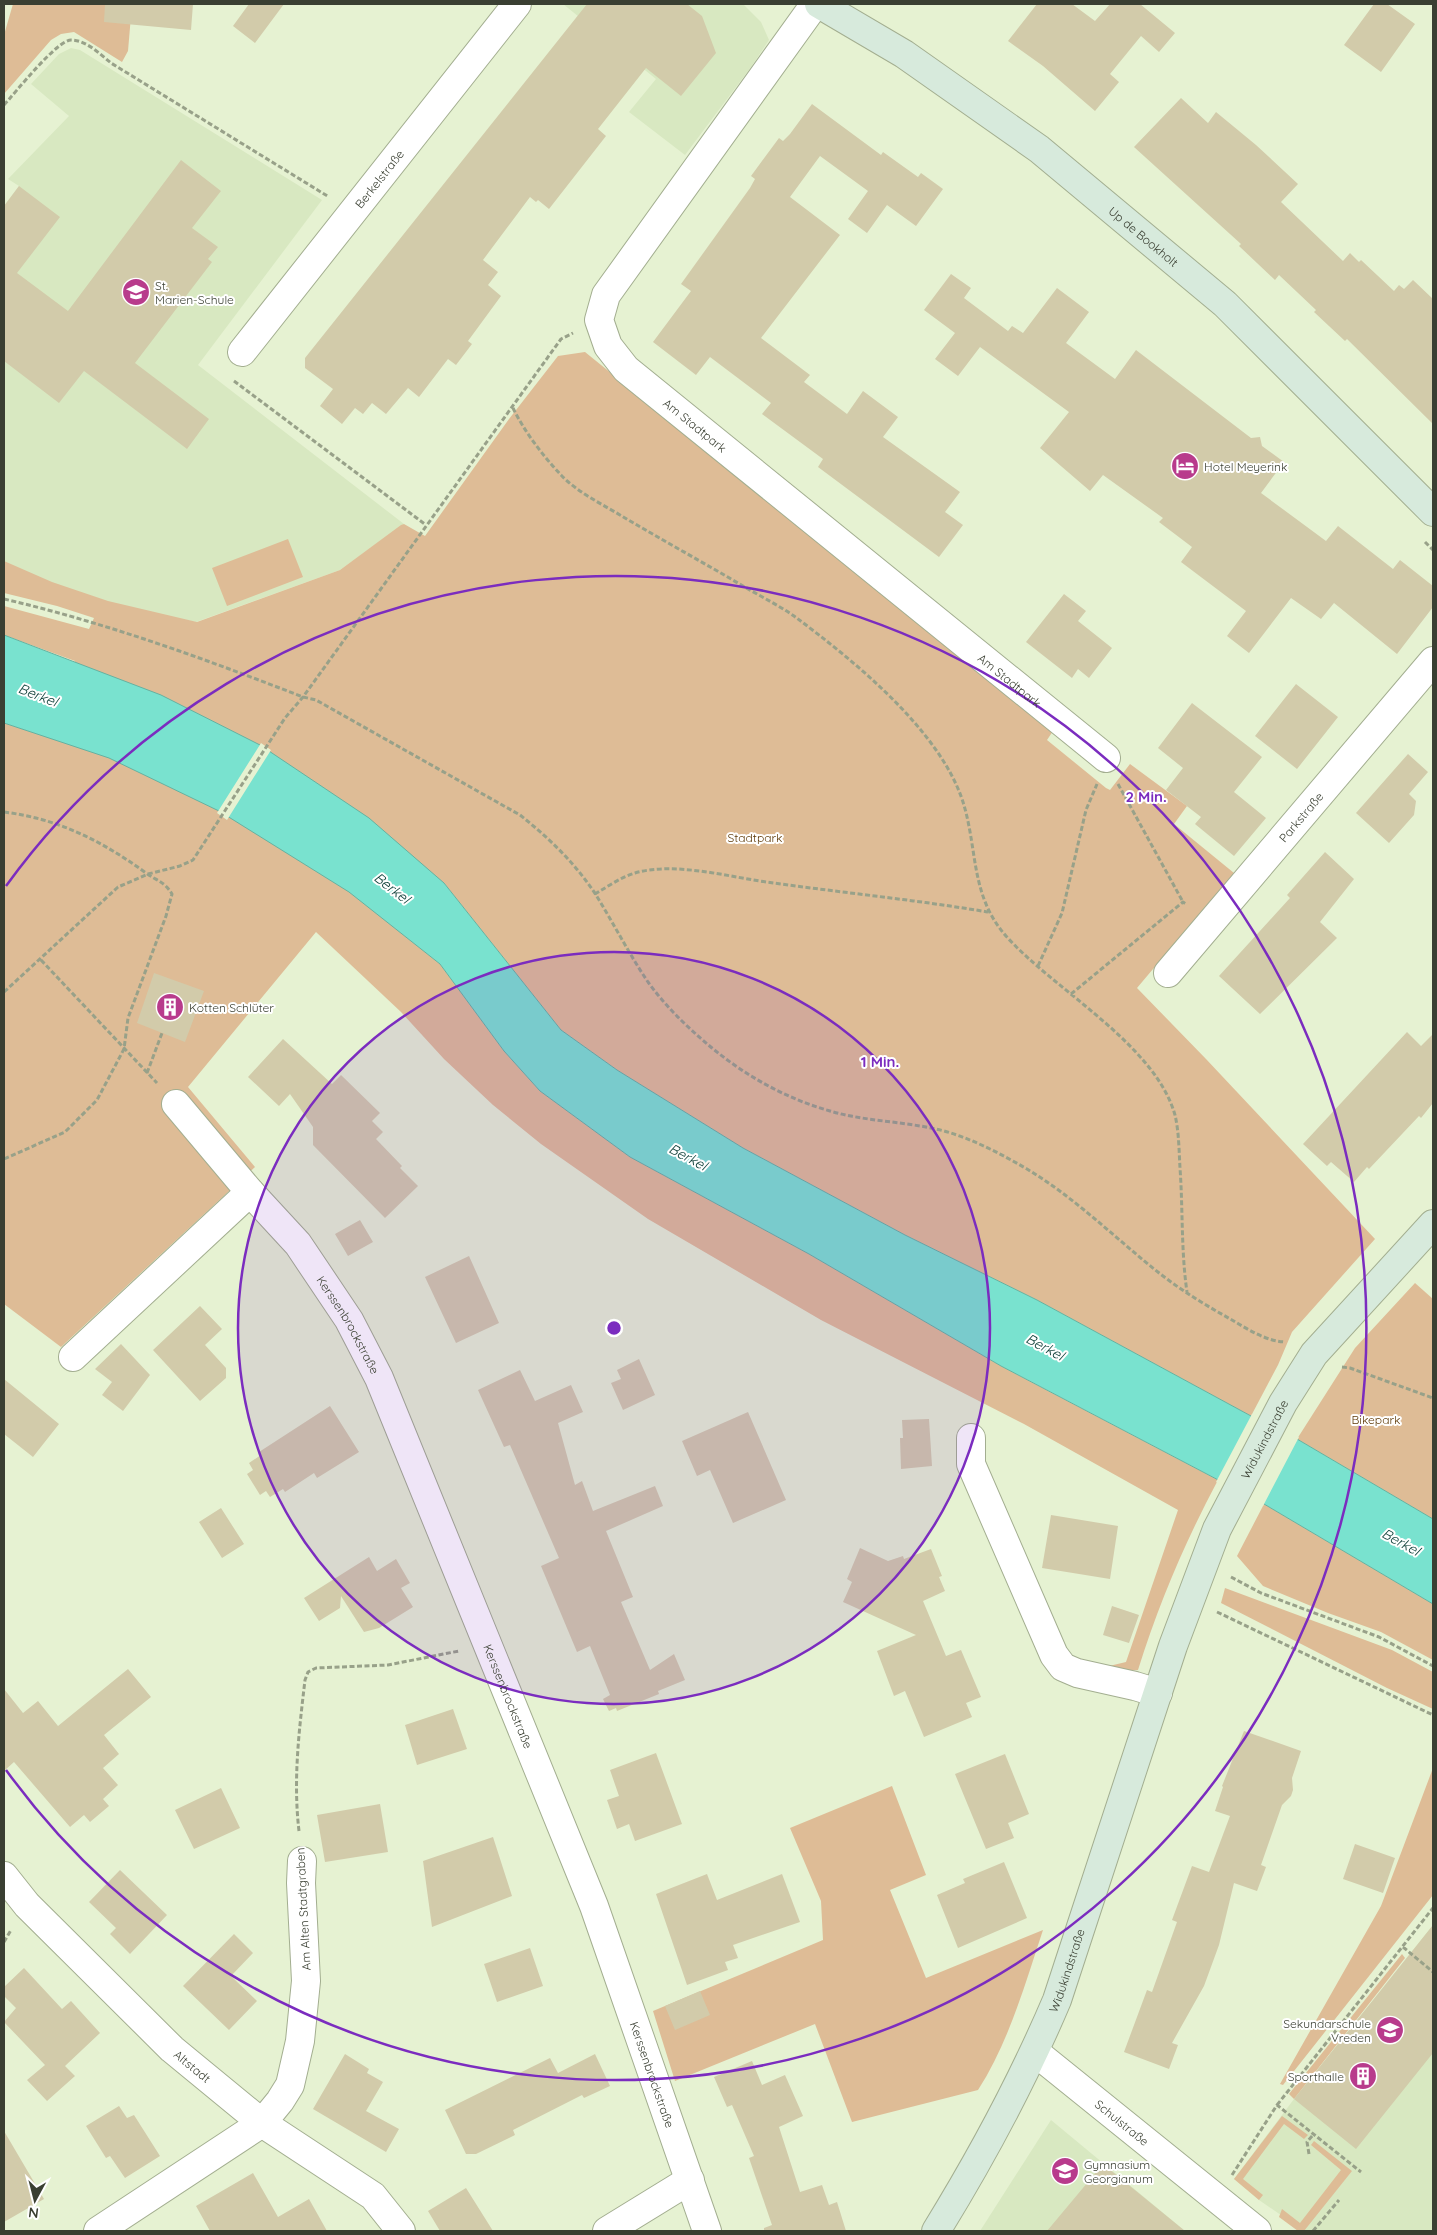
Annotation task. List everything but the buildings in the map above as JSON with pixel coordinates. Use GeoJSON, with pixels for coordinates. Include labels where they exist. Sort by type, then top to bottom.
{"type":"FeatureCollection","features":[{"type":"Feature","properties":{"kind":"street","name":"Berkelstraße"},"geometry":{"type":"LineString","coordinates":[[242,352],[517,4]]}},
{"type":"Feature","properties":{"kind":"street"},"geometry":{"type":"LineString","coordinates":[[600,320],[606,295],[815,4]]}},
{"type":"Feature","properties":{"kind":"street","name":"Up de Bookholt"},"geometry":{"type":"LineString","coordinates":[[818,4],[904,54],[1039,149],[1225,304],[1433,512]]}},
{"type":"Feature","properties":{"kind":"street","name":"Am Stadtpark"},"geometry":{"type":"LineString","coordinates":[[600,320],[608,346],[626,370],[1106,758]]}},
{"type":"Feature","properties":{"kind":"street","name":"Parkstraße"},"geometry":{"type":"LineString","coordinates":[[1168,973],[1433,661]]}},
{"type":"Feature","properties":{"kind":"street","name":"Kerssenbrockstraße"},"geometry":{"type":"LineString","coordinates":[[176,1104],[250,1192],[298,1244],[349,1320],[379,1378],[594,1906],[707,2231]]}},
{"type":"Feature","properties":{"kind":"street"},"geometry":{"type":"LineString","coordinates":[[73,1357],[250,1192]]}},
{"type":"Feature","properties":{"kind":"street","name":"Widukindstraße"},"geometry":{"type":"LineString","coordinates":[[936,2231],[954,2203],[1035,2052],[1056,2000],[1189,1601],[1217,1529],[1283,1403],[1314,1354],[1433,1224]]}},
{"type":"Feature","properties":{"kind":"street"},"geometry":{"type":"LineString","coordinates":[[971,1438],[971,1464],[1054,1655],[1063,1667],[1077,1673],[1136,1686],[1158,1693]]}},
{"type":"Feature","properties":{"kind":"street","name":"Am Alten Stadtgraben"},"geometry":{"type":"LineString","coordinates":[[98,2231],[262,2123],[280,2102],[290,2085],[300,2041],[306,1981],[301,1883],[302,1862]]}},
{"type":"Feature","properties":{"kind":"street","name":"Altstadt"},"geometry":{"type":"LineString","coordinates":[[4,1876],[27,1904],[172,2049],[262,2123],[373,2196],[401,2231]]}},
{"type":"Feature","properties":{"kind":"street","name":"Schulstraße"},"geometry":{"type":"LineString","coordinates":[[1035,2052],[1257,2231]]}},
{"type":"Feature","properties":{"kind":"street"},"geometry":{"type":"LineString","coordinates":[[607,2231],[690,2180]]}},
{"type":"Feature","properties":{"kind":"path"},"geometry":{"type":"LineString","coordinates":[[4,105],[56,47],[69,40],[82,42],[112,63],[212,123],[352,212]]}},
{"type":"Feature","properties":{"kind":"path"},"geometry":{"type":"LineString","coordinates":[[4,992],[41,960],[118,887],[148,874],[180,866],[193,860],[200,852],[285,718],[303,697],[561,339],[600,320]]}},
{"type":"Feature","properties":{"kind":"path"},"geometry":{"type":"LineString","coordinates":[[242,352],[228,376],[426,525]]}},
{"type":"Feature","properties":{"kind":"path"},"geometry":{"type":"LineString","coordinates":[[513,408],[520,422],[557,470],[574,486],[791,614],[846,657],[889,696],[930,742],[950,774],[963,801],[974,864],[988,912],[1006,936],[1138,1054],[1161,1086],[1174,1114],[1179,1148],[1183,1264],[1187,1293]]}},
{"type":"Feature","properties":{"kind":"path"},"geometry":{"type":"LineString","coordinates":[[1420,536],[1433,550]]}},
{"type":"Feature","properties":{"kind":"path"},"geometry":{"type":"LineString","coordinates":[[4,599],[76,617],[140,636],[329,706],[376,736],[520,815],[542,832],[564,855],[595,894],[633,958],[665,1004],[735,1066],[777,1090],[827,1111],[856,1118],[944,1131],[970,1140],[1000,1154],[1030,1171],[1068,1197],[1163,1276],[1187,1293],[1245,1328],[1274,1341],[1295,1342],[1333,1367],[1350,1368],[1433,1398]]}},
{"type":"Feature","properties":{"kind":"path"},"geometry":{"type":"LineString","coordinates":[[1106,758],[1119,786],[1183,902],[1212,921]]}},
{"type":"Feature","properties":{"kind":"path"},"geometry":{"type":"LineString","coordinates":[[1038,966],[1062,913],[1086,810],[1092,796]]}},
{"type":"Feature","properties":{"kind":"path"},"geometry":{"type":"LineString","coordinates":[[4,812],[20,814],[64,826],[123,855],[148,874],[166,884],[172,894],[163,924],[128,1018],[124,1049],[98,1100],[65,1132],[4,1159]]}},
{"type":"Feature","properties":{"kind":"path"},"geometry":{"type":"LineString","coordinates":[[595,894],[634,873],[681,870],[798,887],[902,898],[988,912]]}},
{"type":"Feature","properties":{"kind":"path"},"geometry":{"type":"LineString","coordinates":[[1071,994],[1183,902]]}},
{"type":"Feature","properties":{"kind":"path"},"geometry":{"type":"LineString","coordinates":[[41,960],[176,1104]]}},
{"type":"Feature","properties":{"kind":"path"},"geometry":{"type":"LineString","coordinates":[[147,1073],[162,1033]]}},
{"type":"Feature","properties":{"kind":"path"},"geometry":{"type":"LineString","coordinates":[[1202,1565],[1222,1572],[1261,1593],[1379,1637],[1433,1666]]}},
{"type":"Feature","properties":{"kind":"path"},"geometry":{"type":"LineString","coordinates":[[1189,1601],[1433,1715]]}},
{"type":"Feature","properties":{"kind":"path","name":"Am Alten Stadtgraben"},"geometry":{"type":"LineString","coordinates":[[302,1862],[295,1803],[296,1753],[305,1680],[308,1672],[316,1668],[388,1665],[427,1658],[472,1647],[486,1640]]}},
{"type":"Feature","properties":{"kind":"path"},"geometry":{"type":"LineString","coordinates":[[1227,2182],[1277,2106],[1433,1908]]}},
{"type":"Feature","properties":{"kind":"path"},"geometry":{"type":"LineString","coordinates":[[1403,1947],[1433,1972]]}},
{"type":"Feature","properties":{"kind":"path"},"geometry":{"type":"LineString","coordinates":[[1277,2106],[1361,2172]]}},
{"type":"Feature","properties":{"kind":"path"},"geometry":{"type":"LineString","coordinates":[[1309,2154],[1307,2142],[1314,2135]]}},
{"type":"Feature","properties":{"kind":"path"},"geometry":{"type":"LineString","coordinates":[[1313,2231],[1339,2200]]}},
{"type":"Feature","properties":{"kind":"shaded area"},"geometry":{"type":"Polygon","coordinates":[[[563,4],[743,4],[761,22],[769,40],[685,155],[629,112],[656,79],[563,4]]]}},
{"type":"Feature","properties":{"kind":"shaded area"},"geometry":{"type":"Polygon","coordinates":[[[71,48],[80,50],[322,200],[198,365],[404,524],[340,570],[196,622],[4,581],[4,206],[19,186],[8,179],[69,116],[31,84],[59,54],[71,48]]]}},
{"type":"Feature","properties":{"kind":"shaded area","name":"Sekundarschule Vreden"},"geometry":{"type":"Polygon","coordinates":[[[1433,1925],[1433,2231],[1304,2231],[1259,2200],[1234,2179],[1294,2099],[1433,1925]]]}},
{"type":"Feature","properties":{"kind":"shaded area","name":"Gymnasium Georgianum"},"geometry":{"type":"Polygon","coordinates":[[[1051,2120],[1185,2231],[980,2231],[1051,2120]]]}},
{"type":"Feature","properties":{"kind":"green space"},"geometry":{"type":"Polygon","coordinates":[[[13,4],[132,4],[128,51],[122,62],[74,32],[61,34],[51,40],[4,94],[4,35],[13,4]]]}},
{"type":"Feature","properties":{"kind":"green space","name":"Stadtpark"},"geometry":{"type":"Polygon","coordinates":[[[585,352],[1053,731],[1047,740],[1106,788],[1110,790],[1130,764],[1187,806],[1174,824],[1234,873],[1137,988],[1375,1239],[1292,1332],[1278,1365],[1251,1416],[1037,1300],[905,1235],[743,1148],[617,1070],[561,1030],[444,883],[350,892],[440,964],[504,1051],[540,1091],[630,1157],[809,1254],[1001,1366],[1218,1480],[1174,1573],[1138,1670],[1123,1671],[1105,1667],[1126,1662],[1178,1510],[1024,1424],[821,1320],[648,1219],[541,1144],[493,1105],[444,1059],[401,1012],[316,932],[188,1087],[255,1167],[61,1347],[4,1304],[4,723],[42,735],[75,661],[4,635],[4,606],[89,629],[94,618],[57,606],[4,593],[4,561],[52,582],[108,601],[197,622],[340,570],[401,525],[404,524],[425,536],[509,419],[558,356],[585,352]]]}},
{"type":"Feature","properties":{"kind":"green space"},"geometry":{"type":"Polygon","coordinates":[[[288,539],[303,577],[227,606],[212,568],[288,539]]]}},
{"type":"Feature","properties":{"kind":"green space","name":"Bikepark"},"geometry":{"type":"Polygon","coordinates":[[[1415,1283],[1433,1299],[1433,1519],[1297,1439],[1355,1348],[1415,1283]]]}},
{"type":"Feature","properties":{"kind":"green space"},"geometry":{"type":"Polygon","coordinates":[[[1264,1504],[1433,1604],[1433,1660],[1381,1632],[1328,1613],[1263,1586],[1237,1556],[1264,1504]]]}},
{"type":"Feature","properties":{"kind":"green space"},"geometry":{"type":"Polygon","coordinates":[[[1225,1588],[1392,1650],[1433,1672],[1433,1709],[1387,1688],[1221,1603],[1225,1588]]]}},
{"type":"Feature","properties":{"kind":"green space"},"geometry":{"type":"Polygon","coordinates":[[[1433,1768],[1433,1895],[1283,2085],[1280,2084],[1381,1906],[1433,1768]]]}},
{"type":"Feature","properties":{"kind":"green space"},"geometry":{"type":"Polygon","coordinates":[[[892,1786],[926,1875],[890,1890],[926,1978],[1043,1930],[1023,1992],[1007,2033],[989,2072],[978,2090],[852,2122],[815,2024],[675,2081],[653,2011],[823,1940],[821,1901],[790,1828],[892,1786]]]}},
{"type":"Feature","properties":{"kind":"green space"},"geometry":{"type":"Polygon","coordinates":[[[1402,1954],[1405,1958],[1294,2099],[1289,2094],[1402,1954]]]}},
{"type":"Feature","properties":{"kind":"green space"},"geometry":{"type":"Polygon","coordinates":[[[1282,2116],[1308,2135],[1304,2139],[1284,2124],[1243,2179],[1263,2195],[1259,2200],[1234,2179],[1282,2116]]]}},
{"type":"Feature","properties":{"kind":"green space"},"geometry":{"type":"Polygon","coordinates":[[[1314,2141],[1352,2171],[1304,2231],[1298,2231],[1279,2217],[1282,2209],[1300,2223],[1341,2170],[1311,2145],[1314,2141]]]}},
{"type":"Feature","properties":{"kind":"water","name":"Berkel"},"geometry":{"type":"Polygon","coordinates":[[[4,635],[161,695],[260,745],[369,818],[444,883],[561,1030],[617,1070],[743,1148],[905,1235],[1037,1300],[1297,1439],[1433,1519],[1433,1604],[1264,1504],[1001,1366],[809,1254],[630,1157],[540,1091],[504,1051],[440,964],[349,892],[219,811],[109,758],[4,723],[4,635]]]}},
{"type":"Feature","properties":{"kind":"pier"},"geometry":{"type":"Polygon","coordinates":[[[261,743],[271,750],[227,820],[217,813],[261,743]]]}},
{"type":"Feature","properties":{"kind":"pier"},"geometry":{"type":"Polygon","coordinates":[[[1252,1414],[1299,1437],[1263,1506],[1216,1482],[1252,1414]]]}},
{"type":"Feature","properties":{"kind":"place","name":"St. Marien-Schule"},"geometry":{"type":"Point","coordinates":[136,292]}},
{"type":"Feature","properties":{"kind":"place","name":"Hotel Meyerink"},"geometry":{"type":"Point","coordinates":[1185,466]}},
{"type":"Feature","properties":{"kind":"place","name":"Kotten Schlüter"},"geometry":{"type":"Point","coordinates":[170,1007]}},
{"type":"Feature","properties":{"kind":"place","name":"Sekundarschule Vreden"},"geometry":{"type":"Point","coordinates":[1390,2030]}},
{"type":"Feature","properties":{"kind":"place","name":"Sporthalle"},"geometry":{"type":"Point","coordinates":[1363,2076]}},
{"type":"Feature","properties":{"kind":"place","name":"Gymnasium Georgianum"},"geometry":{"type":"Point","coordinates":[1065,2171]}}]}
